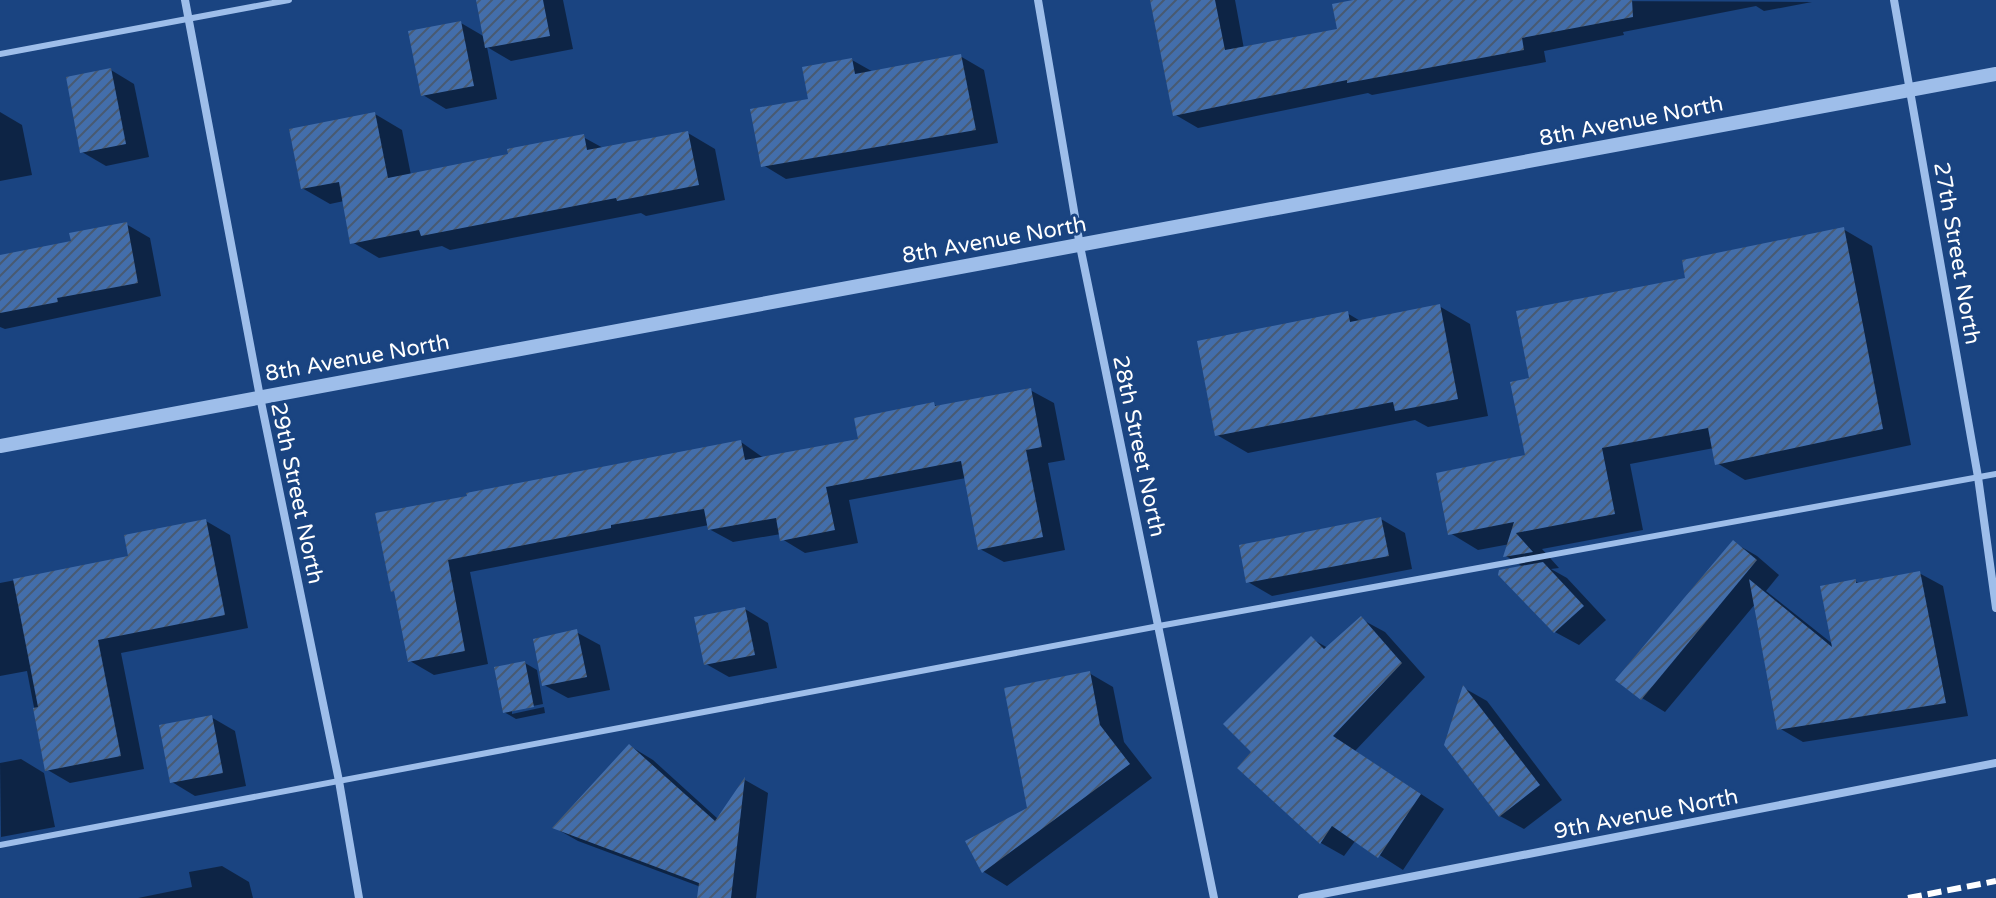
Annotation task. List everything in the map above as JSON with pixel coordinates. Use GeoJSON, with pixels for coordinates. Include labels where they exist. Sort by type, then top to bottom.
{"type":"FeatureCollection","features":[{"type":"Feature","properties":{"kind":"street","name":"29th Street North"},"geometry":{"type":"LineString","coordinates":[[185,0],[260,397],[339,781],[359,898]]}},
{"type":"Feature","properties":{"kind":"street","name":"28th Street North"},"geometry":{"type":"LineString","coordinates":[[1038,0],[1080,246],[1214,898]]}},
{"type":"Feature","properties":{"kind":"street","name":"27th Street North"},"geometry":{"type":"LineString","coordinates":[[1894,0],[1978,477],[1996,608]]}},
{"type":"Feature","properties":{"kind":"street","name":"8th Avenue North"},"geometry":{"type":"LineString","coordinates":[[0,446],[1996,74]]}},
{"type":"Feature","properties":{"kind":"street","name":"9th Avenue North"},"geometry":{"type":"LineString","coordinates":[[1302,898],[1996,763]]}},
{"type":"Feature","properties":{"kind":"lane"},"geometry":{"type":"LineString","coordinates":[[0,54],[289,0]]}},
{"type":"Feature","properties":{"kind":"lane"},"geometry":{"type":"LineString","coordinates":[[0,845],[1159,626],[1996,474]]}},
{"type":"Feature","properties":{"kind":"building"},"geometry":{"type":"Polygon","coordinates":[[[476,0],[543,0],[550,36],[485,48],[476,0]]]}},
{"type":"Feature","properties":{"kind":"building"},"geometry":{"type":"Polygon","coordinates":[[[1150,0],[1215,0],[1225,50],[1337,29],[1332,4],[1353,0],[1632,0],[1633,17],[1522,38],[1524,50],[1347,83],[1347,80],[1173,116],[1150,0]]]}},
{"type":"Feature","properties":{"kind":"building"},"geometry":{"type":"Polygon","coordinates":[[[461,21],[474,86],[421,96],[408,31],[461,21]]]}},
{"type":"Feature","properties":{"kind":"building"},"geometry":{"type":"Polygon","coordinates":[[[961,54],[976,130],[761,167],[750,109],[808,99],[802,67],[852,58],[855,74],[961,54]]]}},
{"type":"Feature","properties":{"kind":"building"},"geometry":{"type":"Polygon","coordinates":[[[111,68],[126,144],[80,153],[66,77],[111,68]]]}},
{"type":"Feature","properties":{"kind":"building"},"geometry":{"type":"Polygon","coordinates":[[[375,112],[388,178],[508,154],[507,149],[584,134],[587,150],[688,131],[699,185],[421,236],[419,230],[350,244],[339,182],[301,189],[289,129],[375,112]]]}},
{"type":"Feature","properties":{"kind":"building"},"geometry":{"type":"Polygon","coordinates":[[[127,222],[138,283],[57,298],[58,302],[0,313],[0,255],[71,241],[69,233],[127,222]]]}},
{"type":"Feature","properties":{"kind":"building"},"geometry":{"type":"Polygon","coordinates":[[[1844,227],[1883,429],[1715,465],[1708,428],[1602,448],[1615,514],[1516,533],[1533,552],[1503,557],[1514,522],[1448,535],[1436,473],[1525,455],[1510,382],[1529,378],[1516,311],[1685,278],[1682,260],[1844,227]]]}},
{"type":"Feature","properties":{"kind":"building"},"geometry":{"type":"Polygon","coordinates":[[[1440,304],[1458,399],[1395,411],[1393,402],[1215,436],[1197,341],[1348,311],[1350,322],[1440,304]]]}},
{"type":"Feature","properties":{"kind":"building"},"geometry":{"type":"Polygon","coordinates":[[[1031,388],[1042,447],[1026,450],[1043,537],[978,550],[961,461],[826,487],[835,530],[780,541],[776,518],[708,530],[704,509],[611,525],[611,528],[448,560],[465,651],[408,662],[375,513],[741,440],[745,460],[858,439],[854,418],[934,402],[935,406],[1031,388]]]}},
{"type":"Feature","properties":{"kind":"building"},"geometry":{"type":"Polygon","coordinates":[[[1381,517],[1389,556],[1246,583],[1239,545],[1381,517]]]}},
{"type":"Feature","properties":{"kind":"building"},"geometry":{"type":"Polygon","coordinates":[[[206,519],[225,615],[98,640],[121,756],[45,771],[33,708],[38,707],[13,579],[128,556],[124,535],[206,519]]]}},
{"type":"Feature","properties":{"kind":"building"},"geometry":{"type":"Polygon","coordinates":[[[1733,540],[1757,560],[1641,700],[1615,680],[1733,540]]]}},
{"type":"Feature","properties":{"kind":"building"},"geometry":{"type":"Polygon","coordinates":[[[1543,562],[1584,606],[1554,633],[1498,575],[1499,570],[1543,562]]]}},
{"type":"Feature","properties":{"kind":"building"},"geometry":{"type":"Polygon","coordinates":[[[1920,571],[1946,703],[1777,730],[1749,579],[1832,647],[1820,586],[1920,571]]]}},
{"type":"Feature","properties":{"kind":"building"},"geometry":{"type":"Polygon","coordinates":[[[745,607],[755,655],[704,665],[694,617],[745,607]]]}},
{"type":"Feature","properties":{"kind":"building"},"geometry":{"type":"Polygon","coordinates":[[[1361,616],[1402,663],[1333,736],[1421,794],[1378,858],[1332,826],[1320,844],[1237,768],[1251,752],[1223,724],[1311,636],[1324,649],[1361,616]]]}},
{"type":"Feature","properties":{"kind":"building"},"geometry":{"type":"Polygon","coordinates":[[[577,629],[587,677],[542,686],[533,639],[577,629]]]}},
{"type":"Feature","properties":{"kind":"building"},"geometry":{"type":"Polygon","coordinates":[[[525,661],[534,707],[503,713],[494,667],[525,661]]]}},
{"type":"Feature","properties":{"kind":"building"},"geometry":{"type":"Polygon","coordinates":[[[1090,671],[1100,725],[1130,764],[982,873],[965,841],[1027,808],[1004,688],[1090,671]]]}},
{"type":"Feature","properties":{"kind":"building"},"geometry":{"type":"Polygon","coordinates":[[[1463,685],[1540,785],[1499,817],[1444,745],[1463,685]]]}},
{"type":"Feature","properties":{"kind":"building"},"geometry":{"type":"Polygon","coordinates":[[[212,715],[223,773],[170,783],[159,725],[212,715]]]}},
{"type":"Feature","properties":{"kind":"building"},"geometry":{"type":"Polygon","coordinates":[[[629,744],[715,821],[745,777],[731,898],[697,898],[699,883],[552,828],[629,744]]]}},
{"type":"Feature","properties":{"kind":"railway"},"geometry":{"type":"LineString","coordinates":[[1908,898],[1996,881]]}}]}
